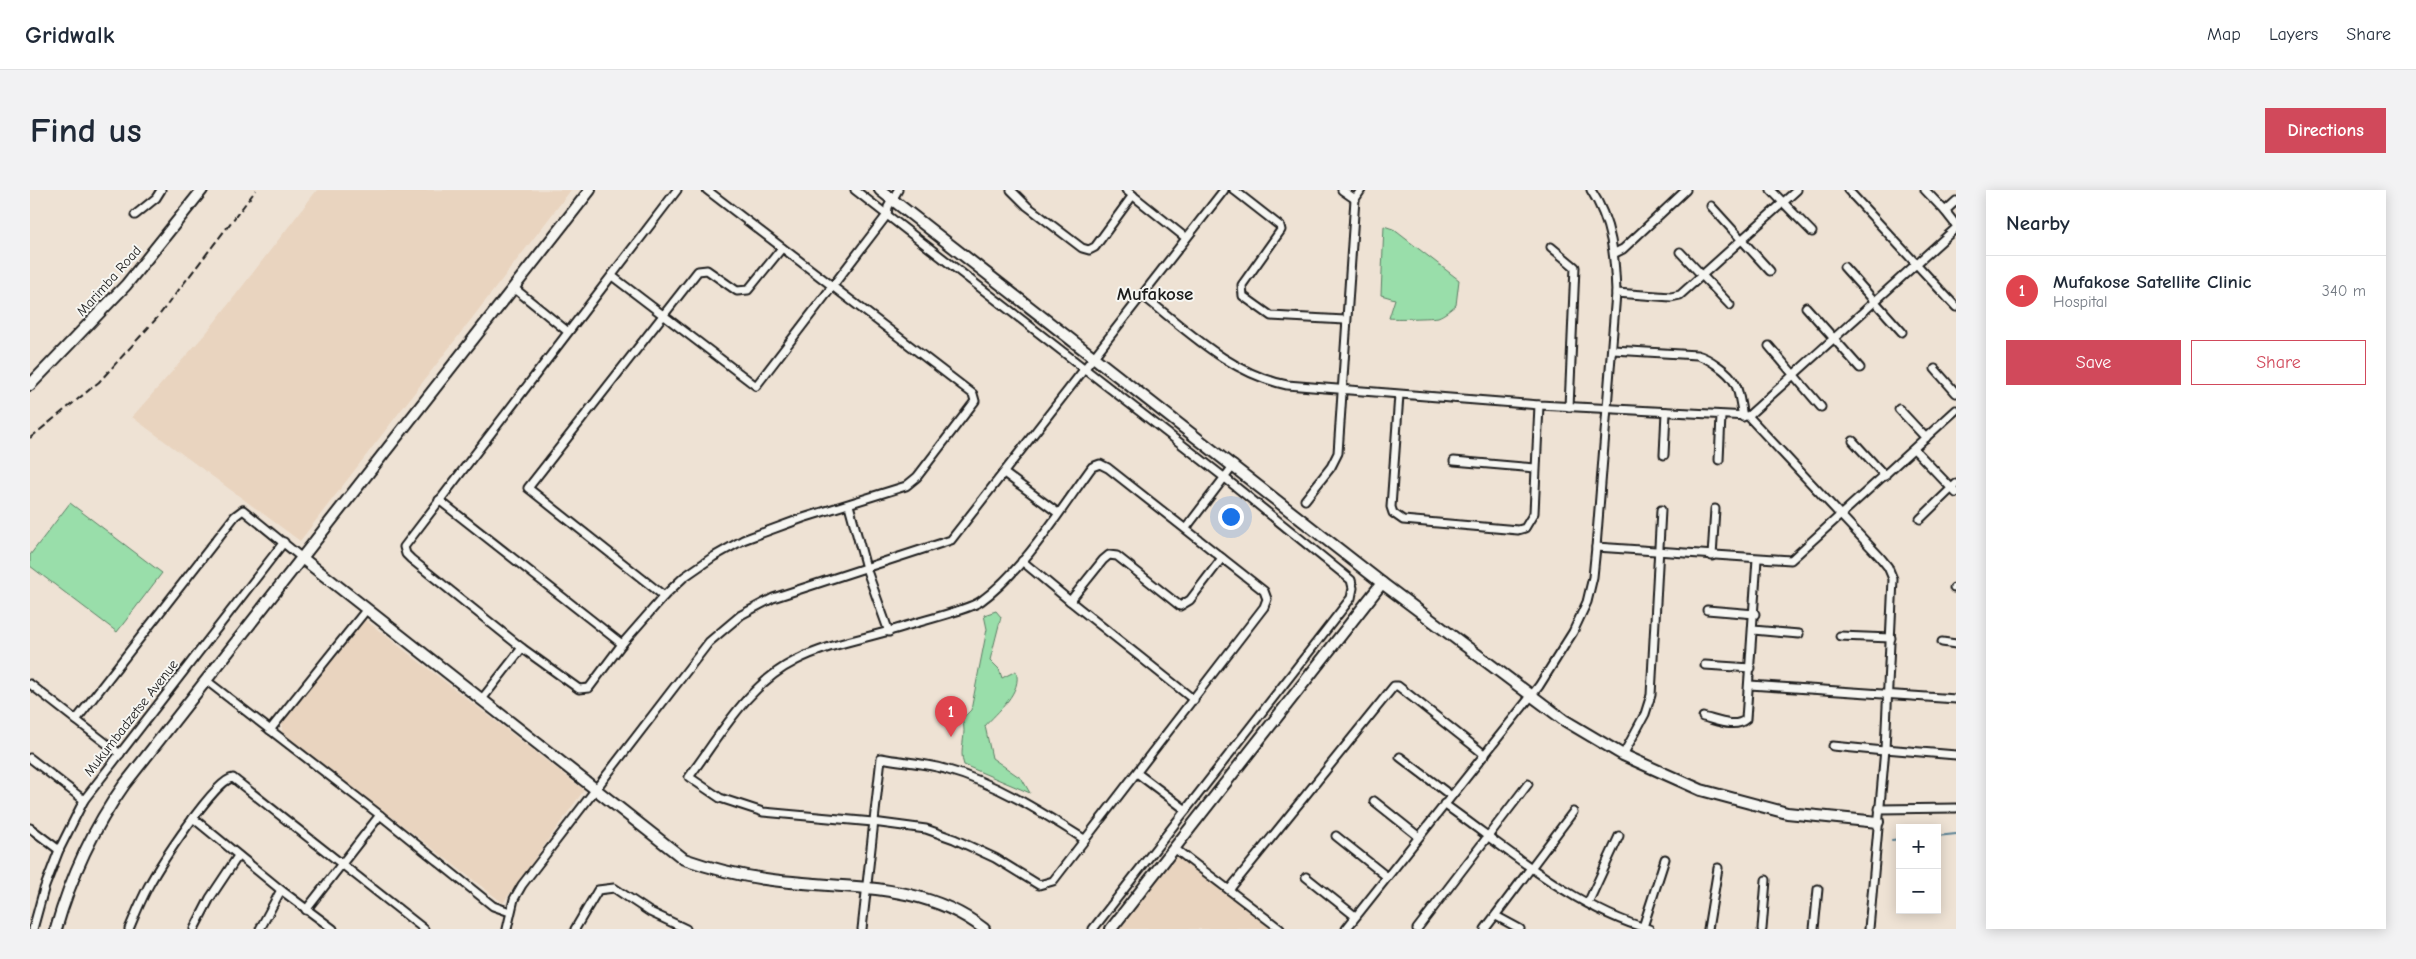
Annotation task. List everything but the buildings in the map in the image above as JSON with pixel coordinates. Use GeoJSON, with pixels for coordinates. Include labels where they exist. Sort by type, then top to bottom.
{"type":"FeatureCollection","features":[{"type":"Feature","properties":{"kind":"street"},"geometry":{"type":"LineString","coordinates":[[135,215],[156,198],[160,190]]}},
{"type":"Feature","properties":{"kind":"street","name":"Marimba Road"},"geometry":{"type":"LineString","coordinates":[[30,385],[126,285],[202,190]]}},
{"type":"Feature","properties":{"kind":"street"},"geometry":{"type":"LineString","coordinates":[[56,929],[64,899],[78,863],[102,818],[124,785],[590,190]]}},
{"type":"Feature","properties":{"kind":"street"},"geometry":{"type":"LineString","coordinates":[[677,190],[405,543],[404,549],[406,554],[522,648],[574,686],[583,689],[589,688],[622,644],[664,596],[684,577],[743,540],[803,518],[902,488],[911,483],[975,401],[976,397],[707,190]]}},
{"type":"Feature","properties":{"kind":"street"},"geometry":{"type":"LineString","coordinates":[[855,190],[1225,478],[1350,580],[1353,588],[1351,598],[1093,929]]}},
{"type":"Feature","properties":{"kind":"street"},"geometry":{"type":"LineString","coordinates":[[880,190],[1234,465],[1382,583],[1564,720],[1624,755],[1701,790],[1761,808],[1809,816],[1878,822]]}},
{"type":"Feature","properties":{"kind":"street"},"geometry":{"type":"LineString","coordinates":[[612,276],[756,386],[887,215],[892,199],[898,190]]}},
{"type":"Feature","properties":{"kind":"street"},"geometry":{"type":"LineString","coordinates":[[1011,190],[1082,248],[1089,250],[1095,247],[1133,195]]}},
{"type":"Feature","properties":{"kind":"street"},"geometry":{"type":"LineString","coordinates":[[1126,190],[1186,238]]}},
{"type":"Feature","properties":{"kind":"street"},"geometry":{"type":"LineString","coordinates":[[506,929],[510,912],[522,885],[710,642],[741,616],[773,598],[951,540],[1224,190]]}},
{"type":"Feature","properties":{"kind":"street"},"geometry":{"type":"LineString","coordinates":[[1234,190],[1280,226],[1281,230],[1242,285],[1244,296],[1272,316],[1345,320]]}},
{"type":"Feature","properties":{"kind":"street"},"geometry":{"type":"LineString","coordinates":[[1342,190],[1355,198]]}},
{"type":"Feature","properties":{"kind":"street"},"geometry":{"type":"LineString","coordinates":[[1305,500],[1336,460],[1355,198],[1361,190]]}},
{"type":"Feature","properties":{"kind":"street"},"geometry":{"type":"LineString","coordinates":[[1346,929],[1450,795],[1532,696],[1573,632],[1587,602],[1593,576],[1596,546],[1613,350],[1616,293],[1615,253],[1598,200],[1591,190]]}},
{"type":"Feature","properties":{"kind":"street"},"geometry":{"type":"LineString","coordinates":[[1615,253],[1623,249],[1686,190]]}},
{"type":"Feature","properties":{"kind":"street"},"geometry":{"type":"LineString","coordinates":[[1771,190],[1812,232]]}},
{"type":"Feature","properties":{"kind":"street"},"geometry":{"type":"LineString","coordinates":[[1616,293],[1671,297],[1680,295],[1798,190]]}},
{"type":"Feature","properties":{"kind":"street"},"geometry":{"type":"LineString","coordinates":[[1848,190],[1956,307]]}},
{"type":"Feature","properties":{"kind":"street"},"geometry":{"type":"LineString","coordinates":[[1142,294],[1226,361],[1272,382],[1399,395],[1608,410],[1746,417],[1794,376],[1873,301],[1956,227],[1945,211],[1925,190]]}},
{"type":"Feature","properties":{"kind":"street"},"geometry":{"type":"LineString","coordinates":[[1945,211],[1956,200]]}},
{"type":"Feature","properties":{"kind":"street"},"geometry":{"type":"LineString","coordinates":[[1711,206],[1770,272]]}},
{"type":"Feature","properties":{"kind":"street"},"geometry":{"type":"LineString","coordinates":[[1551,247],[1575,267],[1569,407]]}},
{"type":"Feature","properties":{"kind":"street"},"geometry":{"type":"LineString","coordinates":[[664,596],[528,488],[698,272],[707,270],[737,291],[748,290],[782,248]]}},
{"type":"Feature","properties":{"kind":"street"},"geometry":{"type":"LineString","coordinates":[[1680,252],[1730,305]]}},
{"type":"Feature","properties":{"kind":"street"},"geometry":{"type":"LineString","coordinates":[[1844,267],[1902,332]]}},
{"type":"Feature","properties":{"kind":"street"},"geometry":{"type":"LineString","coordinates":[[514,288],[567,331]]}},
{"type":"Feature","properties":{"kind":"street"},"geometry":{"type":"LineString","coordinates":[[1806,307],[1860,368]]}},
{"type":"Feature","properties":{"kind":"street"},"geometry":{"type":"LineString","coordinates":[[1769,346],[1821,407]]}},
{"type":"Feature","properties":{"kind":"street"},"geometry":{"type":"LineString","coordinates":[[1613,350],[1697,355],[1705,357],[1732,376],[1737,383],[1746,417],[1841,515],[1891,572],[1894,591],[1884,750],[1869,929]]}},
{"type":"Feature","properties":{"kind":"street"},"geometry":{"type":"LineString","coordinates":[[1935,369],[1956,393]]}},
{"type":"Feature","properties":{"kind":"street"},"geometry":{"type":"LineString","coordinates":[[1399,395],[1391,507],[1398,517],[1403,520],[1499,528],[1526,528],[1534,513],[1539,405]]}},
{"type":"Feature","properties":{"kind":"street"},"geometry":{"type":"LineString","coordinates":[[1899,409],[1926,438]]}},
{"type":"Feature","properties":{"kind":"street"},"geometry":{"type":"LineString","coordinates":[[1596,546],[1712,556],[1791,560],[1956,410]]}},
{"type":"Feature","properties":{"kind":"street"},"geometry":{"type":"LineString","coordinates":[[1664,455],[1666,412]]}},
{"type":"Feature","properties":{"kind":"street"},"geometry":{"type":"LineString","coordinates":[[1719,460],[1721,416]]}},
{"type":"Feature","properties":{"kind":"street"},"geometry":{"type":"LineString","coordinates":[[1853,441],[1885,476]]}},
{"type":"Feature","properties":{"kind":"street"},"geometry":{"type":"LineString","coordinates":[[1914,449],[1955,489],[1920,518]]}},
{"type":"Feature","properties":{"kind":"street"},"geometry":{"type":"LineString","coordinates":[[1454,461],[1536,468]]}},
{"type":"Feature","properties":{"kind":"street"},"geometry":{"type":"LineString","coordinates":[[1100,464],[1108,468],[1186,528],[1264,591],[1266,603],[1194,700],[1053,881],[1039,885],[995,858],[954,839],[926,829],[763,812],[720,798],[689,777],[750,697],[781,668],[819,651],[889,632],[980,602],[1000,585],[1022,561],[1092,467],[1100,464]]}},
{"type":"Feature","properties":{"kind":"street"},"geometry":{"type":"LineString","coordinates":[[1186,528],[1234,465]]}},
{"type":"Feature","properties":{"kind":"street"},"geometry":{"type":"LineString","coordinates":[[1004,473],[1058,513]]}},
{"type":"Feature","properties":{"kind":"street"},"geometry":{"type":"LineString","coordinates":[[439,500],[622,644]]}},
{"type":"Feature","properties":{"kind":"street"},"geometry":{"type":"LineString","coordinates":[[849,505],[866,568],[889,632]]}},
{"type":"Feature","properties":{"kind":"street"},"geometry":{"type":"LineString","coordinates":[[1712,556],[1715,509]]}},
{"type":"Feature","properties":{"kind":"street"},"geometry":{"type":"LineString","coordinates":[[76,720],[235,516],[243,510],[684,858],[711,868],[766,879],[867,886],[933,900],[956,911],[984,929]]}},
{"type":"Feature","properties":{"kind":"street"},"geometry":{"type":"LineString","coordinates":[[1624,755],[1645,714],[1651,694],[1661,510]]}},
{"type":"Feature","properties":{"kind":"street","name":"Mukumbadzetse Avenue"},"geometry":{"type":"LineString","coordinates":[[33,929],[44,889],[59,850],[84,800],[284,542]]}},
{"type":"Feature","properties":{"kind":"street"},"geometry":{"type":"LineString","coordinates":[[1070,601],[1109,555],[1117,556],[1180,606],[1190,600],[1222,558]]}},
{"type":"Feature","properties":{"kind":"street"},"geometry":{"type":"LineString","coordinates":[[1704,717],[1728,724],[1743,723],[1748,714],[1757,559]]}},
{"type":"Feature","properties":{"kind":"street"},"geometry":{"type":"LineString","coordinates":[[1022,561],[1194,700]]}},
{"type":"Feature","properties":{"kind":"street"},"geometry":{"type":"LineString","coordinates":[[1111,929],[1382,583]]}},
{"type":"Feature","properties":{"kind":"street"},"geometry":{"type":"LineString","coordinates":[[270,730],[367,609]]}},
{"type":"Feature","properties":{"kind":"street"},"geometry":{"type":"LineString","coordinates":[[1707,610],[1754,614]]}},
{"type":"Feature","properties":{"kind":"street"},"geometry":{"type":"LineString","coordinates":[[1753,630],[1800,634]]}},
{"type":"Feature","properties":{"kind":"street"},"geometry":{"type":"LineString","coordinates":[[1840,636],[1890,638]]}},
{"type":"Feature","properties":{"kind":"street"},"geometry":{"type":"LineString","coordinates":[[1942,642],[1956,644]]}},
{"type":"Feature","properties":{"kind":"street"},"geometry":{"type":"LineString","coordinates":[[482,700],[522,648]]}},
{"type":"Feature","properties":{"kind":"street"},"geometry":{"type":"LineString","coordinates":[[1705,665],[1751,668]]}},
{"type":"Feature","properties":{"kind":"street"},"geometry":{"type":"LineString","coordinates":[[207,681],[380,815],[493,906],[510,912]]}},
{"type":"Feature","properties":{"kind":"street"},"geometry":{"type":"LineString","coordinates":[[30,684],[120,754]]}},
{"type":"Feature","properties":{"kind":"street"},"geometry":{"type":"LineString","coordinates":[[1750,685],[1956,699]]}},
{"type":"Feature","properties":{"kind":"street"},"geometry":{"type":"LineString","coordinates":[[1229,890],[1394,686],[1398,686],[1485,755]]}},
{"type":"Feature","properties":{"kind":"street"},"geometry":{"type":"LineString","coordinates":[[1833,746],[1956,755]]}},
{"type":"Feature","properties":{"kind":"street"},"geometry":{"type":"LineString","coordinates":[[1400,757],[1450,795]]}},
{"type":"Feature","properties":{"kind":"street"},"geometry":{"type":"LineString","coordinates":[[30,758],[84,800]]}},
{"type":"Feature","properties":{"kind":"street"},"geometry":{"type":"LineString","coordinates":[[862,929],[881,758],[944,768],[968,776],[1027,802],[1084,839]]}},
{"type":"Feature","properties":{"kind":"street"},"geometry":{"type":"LineString","coordinates":[[1137,773],[1186,810]]}},
{"type":"Feature","properties":{"kind":"street"},"geometry":{"type":"LineString","coordinates":[[129,929],[148,888],[193,818],[222,783],[233,778],[424,929]]}},
{"type":"Feature","properties":{"kind":"street"},"geometry":{"type":"LineString","coordinates":[[1417,929],[1528,784]]}},
{"type":"Feature","properties":{"kind":"street"},"geometry":{"type":"LineString","coordinates":[[1374,801],[1418,836]]}},
{"type":"Feature","properties":{"kind":"street"},"geometry":{"type":"LineString","coordinates":[[1444,804],[1553,884],[1588,903],[1646,928],[1665,859]]}},
{"type":"Feature","properties":{"kind":"street"},"geometry":{"type":"LineString","coordinates":[[1879,809],[1956,808]]}},
{"type":"Feature","properties":{"kind":"street"},"geometry":{"type":"LineString","coordinates":[[1485,929],[1573,812]]}},
{"type":"Feature","properties":{"kind":"street"},"geometry":{"type":"LineString","coordinates":[[306,910],[380,815]]}},
{"type":"Feature","properties":{"kind":"street"},"geometry":{"type":"LineString","coordinates":[[193,818],[329,928]]}},
{"type":"Feature","properties":{"kind":"street"},"geometry":{"type":"LineString","coordinates":[[30,828],[59,850]]}},
{"type":"Feature","properties":{"kind":"street"},"geometry":{"type":"LineString","coordinates":[[1336,836],[1386,876]]}},
{"type":"Feature","properties":{"kind":"street"},"geometry":{"type":"LineString","coordinates":[[1588,903],[1619,836]]}},
{"type":"Feature","properties":{"kind":"street"},"geometry":{"type":"LineString","coordinates":[[1174,848],[1280,929]]}},
{"type":"Feature","properties":{"kind":"street"},"geometry":{"type":"LineString","coordinates":[[194,929],[210,898],[238,856]]}},
{"type":"Feature","properties":{"kind":"street"},"geometry":{"type":"LineString","coordinates":[[1708,929],[1718,868]]}},
{"type":"Feature","properties":{"kind":"street"},"geometry":{"type":"LineString","coordinates":[[1306,877],[1356,916]]}},
{"type":"Feature","properties":{"kind":"street"},"geometry":{"type":"LineString","coordinates":[[1762,929],[1766,880]]}},
{"type":"Feature","properties":{"kind":"street"},"geometry":{"type":"LineString","coordinates":[[574,929],[598,890],[614,888],[650,912],[686,929]]}},
{"type":"Feature","properties":{"kind":"street"},"geometry":{"type":"LineString","coordinates":[[1814,929],[1818,889]]}},
{"type":"Feature","properties":{"kind":"street"},"geometry":{"type":"LineString","coordinates":[[260,929],[281,890]]}},
{"type":"Feature","properties":{"kind":"street"},"geometry":{"type":"LineString","coordinates":[[1496,916],[1520,929]]}},
{"type":"Feature","properties":{"kind":"shaded area"},"geometry":{"type":"Polygon","coordinates":[[[317,190],[571,190],[300,541],[132,417],[207,332],[317,190]]]}},
{"type":"Feature","properties":{"kind":"shaded area"},"geometry":{"type":"Polygon","coordinates":[[[363,618],[584,790],[503,903],[282,732],[282,722],[363,618]]]}},
{"type":"Feature","properties":{"kind":"shaded area"},"geometry":{"type":"Polygon","coordinates":[[[1179,856],[1274,929],[1119,929],[1174,859],[1179,856]]]}},
{"type":"Feature","properties":{"kind":"green space"},"geometry":{"type":"Polygon","coordinates":[[[1384,226],[1393,229],[1459,280],[1456,305],[1438,317],[1389,318],[1395,299],[1381,295],[1384,226]]]}},
{"type":"Feature","properties":{"kind":"green space"},"geometry":{"type":"Polygon","coordinates":[[[70,503],[162,573],[117,632],[30,566],[30,555],[70,503]]]}},
{"type":"Feature","properties":{"kind":"green space"},"geometry":{"type":"Polygon","coordinates":[[[996,611],[1001,617],[990,660],[999,669],[1002,678],[1016,671],[1017,679],[1016,686],[1008,701],[985,726],[992,758],[1022,779],[1030,793],[964,765],[962,759],[964,725],[962,719],[971,710],[987,629],[984,615],[996,611]]]}},
{"type":"Feature","properties":{"kind":"waterway"},"geometry":{"type":"LineString","coordinates":[[1941,836],[1956,834]]}},
{"type":"Feature","properties":{"kind":"waterway"},"geometry":{"type":"LineString","coordinates":[[1892,840],[1896,840]]}},
{"type":"Feature","properties":{"kind":"railway"},"geometry":{"type":"LineString","coordinates":[[30,438],[99,382],[157,318],[256,190]]}},
{"type":"Feature","properties":{"kind":"place","name":"Mufakose Satellite Clinic"},"geometry":{"type":"Point","coordinates":[951,737]}},
{"type":"Feature","properties":{"kind":"district","name":"Mufakose"},"geometry":{"type":"Point","coordinates":[1155,294]}}]}
